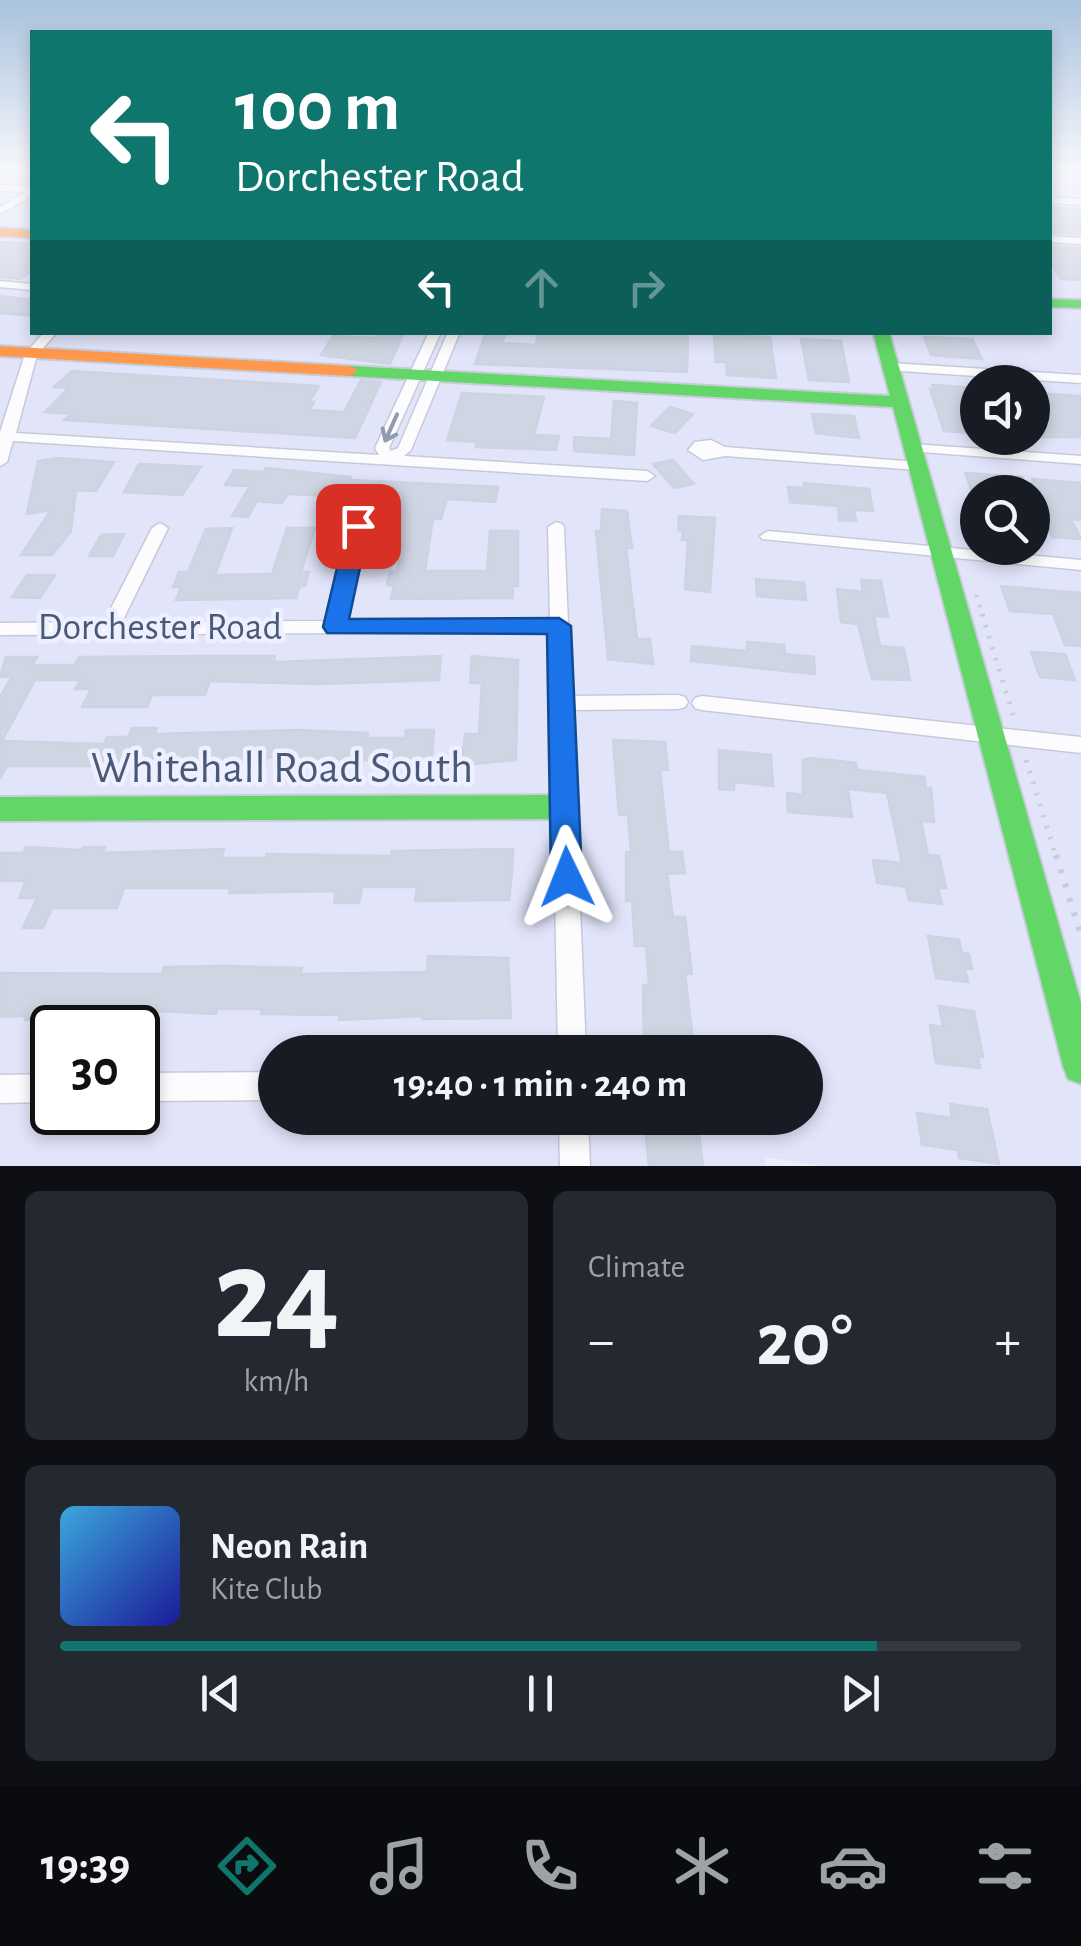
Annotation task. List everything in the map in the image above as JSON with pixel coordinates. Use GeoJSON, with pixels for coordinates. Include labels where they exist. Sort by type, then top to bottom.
{"type":"FeatureCollection","features":[{"type":"Feature","properties":{"kind":"street"},"geometry":{"type":"LineString","coordinates":[[0,232],[30,234]]}},
{"type":"Feature","properties":{"kind":"street"},"geometry":{"type":"LineString","coordinates":[[1052,239],[1081,240]]}},
{"type":"Feature","properties":{"kind":"street"},"geometry":{"type":"LineString","coordinates":[[0,284],[30,287]]}},
{"type":"Feature","properties":{"kind":"street"},"geometry":{"type":"LineString","coordinates":[[1052,299],[1081,301]]}},
{"type":"Feature","properties":{"kind":"street"},"geometry":{"type":"LineString","coordinates":[[0,462],[3,436],[31,354],[48,335]]}},
{"type":"Feature","properties":{"kind":"street"},"geometry":{"type":"LineString","coordinates":[[389,460],[404,450],[434,335]]}},
{"type":"Feature","properties":{"kind":"street"},"geometry":{"type":"LineString","coordinates":[[425,376],[452,335]]}},
{"type":"Feature","properties":{"kind":"street"},"geometry":{"type":"LineString","coordinates":[[881,335],[939,553],[1076,1026],[1081,1066]]}},
{"type":"Feature","properties":{"kind":"street"},"geometry":{"type":"LineString","coordinates":[[0,351],[899,402]]}},
{"type":"Feature","properties":{"kind":"street"},"geometry":{"type":"LineString","coordinates":[[890,367],[1081,379]]}},
{"type":"Feature","properties":{"kind":"street"},"geometry":{"type":"LineString","coordinates":[[3,436],[647,476]]}},
{"type":"Feature","properties":{"kind":"street"},"geometry":{"type":"LineString","coordinates":[[720,451],[1081,460]]}},
{"type":"Feature","properties":{"kind":"street"},"geometry":{"type":"LineString","coordinates":[[335,627],[358,526]]}},
{"type":"Feature","properties":{"kind":"street"},"geometry":{"type":"LineString","coordinates":[[556,527],[572,1035]]}},
{"type":"Feature","properties":{"kind":"street"},"geometry":{"type":"LineString","coordinates":[[110,628],[160,528]]}},
{"type":"Feature","properties":{"kind":"street"},"geometry":{"type":"LineString","coordinates":[[768,536],[1081,566]]}},
{"type":"Feature","properties":{"kind":"street","name":"Dorchester Road"},"geometry":{"type":"LineString","coordinates":[[0,629],[559,626]]}},
{"type":"Feature","properties":{"kind":"street"},"geometry":{"type":"LineString","coordinates":[[563,703],[678,702]]}},
{"type":"Feature","properties":{"kind":"street"},"geometry":{"type":"LineString","coordinates":[[702,703],[1081,744]]}},
{"type":"Feature","properties":{"kind":"street","name":"Whitehall Road South"},"geometry":{"type":"LineString","coordinates":[[0,809],[565,807]]}},
{"type":"Feature","properties":{"kind":"street"},"geometry":{"type":"LineString","coordinates":[[160,1087],[258,1086]]}},
{"type":"Feature","properties":{"kind":"street"},"geometry":{"type":"LineString","coordinates":[[0,1089],[30,1088]]}},
{"type":"Feature","properties":{"kind":"street"},"geometry":{"type":"LineString","coordinates":[[574,1135],[575,1166]]}},
{"type":"Feature","properties":{"kind":"path"},"geometry":{"type":"LineString","coordinates":[[972,584],[1013,714]]}},
{"type":"Feature","properties":{"kind":"path"},"geometry":{"type":"LineString","coordinates":[[1026,760],[1081,936]]}},
{"type":"Feature","properties":{"kind":"shaded area"},"geometry":{"type":"Polygon","coordinates":[[[0,223],[30,223],[30,335],[1052,335],[1052,223],[1081,223],[1081,1166],[824,1166],[765,1157],[766,1166],[0,1166],[0,223]]]}},
{"type":"Feature","properties":{"kind":"building"},"geometry":{"type":"Polygon","coordinates":[[[1052,223],[1081,223],[1081,234],[1052,232],[1052,223]]]}},
{"type":"Feature","properties":{"kind":"building"},"geometry":{"type":"Polygon","coordinates":[[[0,242],[30,244],[30,272],[20,279],[0,277],[0,242]]]}},
{"type":"Feature","properties":{"kind":"building"},"geometry":{"type":"Polygon","coordinates":[[[1052,246],[1081,248],[1081,280],[1061,279],[1052,265],[1052,246]]]}},
{"type":"Feature","properties":{"kind":"building"},"geometry":{"type":"Polygon","coordinates":[[[0,296],[30,300],[30,316],[0,313],[0,296]]]}},
{"type":"Feature","properties":{"kind":"building"},"geometry":{"type":"Polygon","coordinates":[[[403,335],[390,364],[321,355],[333,336],[403,335]]]}},
{"type":"Feature","properties":{"kind":"building"},"geometry":{"type":"Polygon","coordinates":[[[485,335],[505,335],[502,343],[536,345],[538,335],[688,335],[687,372],[475,364],[485,335]]]}},
{"type":"Feature","properties":{"kind":"building"},"geometry":{"type":"Polygon","coordinates":[[[714,335],[770,337],[776,378],[727,375],[726,362],[716,362],[714,335]]]}},
{"type":"Feature","properties":{"kind":"building"},"geometry":{"type":"Polygon","coordinates":[[[924,337],[972,339],[982,359],[931,355],[924,337]]]}},
{"type":"Feature","properties":{"kind":"building"},"geometry":{"type":"Polygon","coordinates":[[[801,339],[841,341],[849,382],[809,380],[801,339]]]}},
{"type":"Feature","properties":{"kind":"building"},"geometry":{"type":"Polygon","coordinates":[[[72,371],[319,386],[309,402],[314,402],[310,410],[344,412],[361,380],[381,382],[355,438],[64,420],[71,414],[45,412],[69,388],[54,387],[72,371]]]}},
{"type":"Feature","properties":{"kind":"building"},"geometry":{"type":"Polygon","coordinates":[[[932,385],[960,387],[960,432],[944,431],[930,389],[934,390],[932,385]]]}},
{"type":"Feature","properties":{"kind":"building"},"geometry":{"type":"Polygon","coordinates":[[[462,393],[544,397],[534,435],[559,436],[556,450],[476,447],[477,442],[447,440],[462,393]]]}},
{"type":"Feature","properties":{"kind":"building"},"geometry":{"type":"Polygon","coordinates":[[[1050,394],[1081,396],[1081,437],[1050,437],[1050,394]]]}},
{"type":"Feature","properties":{"kind":"building"},"geometry":{"type":"Polygon","coordinates":[[[614,401],[637,403],[634,455],[574,451],[574,437],[611,439],[614,401]]]}},
{"type":"Feature","properties":{"kind":"building"},"geometry":{"type":"Polygon","coordinates":[[[670,407],[693,414],[675,433],[651,426],[670,407]]]}},
{"type":"Feature","properties":{"kind":"building"},"geometry":{"type":"Polygon","coordinates":[[[812,414],[854,416],[859,438],[816,433],[812,414]]]}},
{"type":"Feature","properties":{"kind":"building"},"geometry":{"type":"Polygon","coordinates":[[[58,458],[114,462],[96,491],[76,490],[71,531],[52,555],[21,555],[51,510],[27,514],[38,461],[58,458]]]}},
{"type":"Feature","properties":{"kind":"building"},"geometry":{"type":"Polygon","coordinates":[[[673,460],[694,484],[674,488],[653,464],[673,460]]]}},
{"type":"Feature","properties":{"kind":"building"},"geometry":{"type":"Polygon","coordinates":[[[139,464],[201,467],[182,495],[124,492],[139,464]]]}},
{"type":"Feature","properties":{"kind":"building"},"geometry":{"type":"Polygon","coordinates":[[[266,468],[351,477],[350,480],[498,487],[495,502],[447,499],[441,519],[433,518],[425,571],[487,571],[490,531],[518,531],[518,586],[513,586],[513,598],[391,599],[394,586],[387,585],[390,572],[397,572],[402,543],[395,543],[400,518],[393,518],[403,496],[351,496],[340,518],[322,516],[333,496],[288,494],[282,503],[257,501],[248,517],[232,516],[250,486],[225,485],[234,470],[264,472],[266,468]]]}},
{"type":"Feature","properties":{"kind":"building"},"geometry":{"type":"Polygon","coordinates":[[[1050,480],[1081,483],[1081,520],[1071,519],[1081,539],[1052,537],[1050,480]]]}},
{"type":"Feature","properties":{"kind":"building"},"geometry":{"type":"Polygon","coordinates":[[[804,483],[869,489],[873,511],[854,510],[856,521],[839,520],[838,506],[790,502],[788,487],[804,488],[804,483]]]}},
{"type":"Feature","properties":{"kind":"building"},"geometry":{"type":"Polygon","coordinates":[[[602,509],[627,511],[632,548],[626,548],[637,639],[650,639],[653,664],[608,659],[596,531],[601,531],[602,509]]]}},
{"type":"Feature","properties":{"kind":"building"},"geometry":{"type":"Polygon","coordinates":[[[679,516],[715,518],[710,592],[685,589],[688,540],[682,540],[683,531],[678,530],[679,516]]]}},
{"type":"Feature","properties":{"kind":"building"},"geometry":{"type":"Polygon","coordinates":[[[232,528],[215,575],[272,574],[287,528],[315,528],[301,572],[309,572],[296,598],[176,600],[181,587],[173,587],[179,572],[188,572],[206,529],[232,528]]]}},
{"type":"Feature","properties":{"kind":"building"},"geometry":{"type":"Polygon","coordinates":[[[124,534],[113,556],[89,556],[101,535],[124,534]]]}},
{"type":"Feature","properties":{"kind":"building"},"geometry":{"type":"Polygon","coordinates":[[[27,575],[55,575],[40,598],[12,597],[27,575]]]}},
{"type":"Feature","properties":{"kind":"building"},"geometry":{"type":"Polygon","coordinates":[[[756,579],[804,583],[806,600],[757,596],[756,579]]]}},
{"type":"Feature","properties":{"kind":"building"},"geometry":{"type":"Polygon","coordinates":[[[861,580],[881,581],[888,617],[874,616],[880,646],[904,648],[910,680],[872,679],[858,624],[841,622],[837,589],[863,592],[861,580]]]}},
{"type":"Feature","properties":{"kind":"building"},"geometry":{"type":"Polygon","coordinates":[[[1001,586],[1081,593],[1081,646],[1065,645],[1053,614],[1010,611],[1001,586]]]}},
{"type":"Feature","properties":{"kind":"building"},"geometry":{"type":"Polygon","coordinates":[[[747,642],[784,645],[785,654],[814,657],[815,674],[691,661],[692,646],[747,651],[747,642]]]}},
{"type":"Feature","properties":{"kind":"building"},"geometry":{"type":"Polygon","coordinates":[[[1031,652],[1065,654],[1075,680],[1040,677],[1031,652]]]}},
{"type":"Feature","properties":{"kind":"building"},"geometry":{"type":"Polygon","coordinates":[[[275,656],[274,662],[441,656],[439,680],[317,684],[210,681],[205,695],[152,695],[147,707],[82,707],[91,689],[75,689],[80,680],[35,680],[2,741],[104,744],[107,737],[128,737],[132,728],[157,728],[155,734],[297,730],[368,733],[367,738],[405,738],[406,730],[434,730],[431,766],[312,757],[267,757],[265,763],[199,760],[196,767],[166,767],[169,760],[121,760],[118,766],[7,766],[0,778],[0,697],[12,676],[0,677],[6,657],[37,657],[32,665],[75,665],[79,657],[275,656]]]}},
{"type":"Feature","properties":{"kind":"building"},"geometry":{"type":"Polygon","coordinates":[[[472,656],[518,660],[516,760],[462,765],[465,734],[479,734],[482,683],[470,683],[472,656]]]}},
{"type":"Feature","properties":{"kind":"building"},"geometry":{"type":"Polygon","coordinates":[[[613,740],[665,742],[668,770],[660,770],[669,852],[682,852],[685,873],[667,874],[673,917],[685,917],[692,974],[685,974],[692,1035],[644,1035],[643,985],[649,985],[646,946],[635,946],[632,901],[626,901],[626,852],[631,852],[628,815],[619,815],[613,740]]]}},
{"type":"Feature","properties":{"kind":"building"},"geometry":{"type":"Polygon","coordinates":[[[719,750],[771,755],[773,786],[734,782],[734,790],[719,789],[719,750]]]}},
{"type":"Feature","properties":{"kind":"building"},"geometry":{"type":"Polygon","coordinates":[[[803,760],[856,763],[857,770],[924,777],[926,788],[931,788],[934,822],[921,821],[928,855],[939,856],[946,888],[938,888],[942,904],[909,900],[906,887],[877,883],[873,860],[902,863],[887,793],[848,789],[852,817],[788,812],[787,793],[803,795],[803,760]]]}},
{"type":"Feature","properties":{"kind":"building"},"geometry":{"type":"Polygon","coordinates":[[[26,847],[105,847],[102,853],[224,849],[221,858],[266,858],[267,854],[391,856],[392,851],[513,849],[509,900],[415,901],[417,887],[362,887],[359,903],[334,903],[336,891],[229,893],[230,888],[124,888],[117,908],[52,908],[43,928],[23,928],[37,898],[19,898],[26,881],[0,881],[0,853],[23,853],[26,847]]]}},
{"type":"Feature","properties":{"kind":"building"},"geometry":{"type":"Polygon","coordinates":[[[928,936],[959,940],[962,953],[969,954],[972,969],[965,968],[968,982],[936,978],[928,936]]]}},
{"type":"Feature","properties":{"kind":"building"},"geometry":{"type":"Polygon","coordinates":[[[428,956],[508,958],[511,1018],[423,1016],[339,1020],[340,1015],[261,1014],[263,1009],[217,1009],[216,1014],[160,1011],[160,1005],[30,1005],[30,1020],[25,1020],[26,1016],[0,1017],[0,973],[162,974],[164,967],[228,966],[302,968],[300,974],[427,972],[428,956]]]}},
{"type":"Feature","properties":{"kind":"building"},"geometry":{"type":"Polygon","coordinates":[[[939,1006],[974,1011],[983,1057],[978,1056],[980,1068],[936,1063],[930,1025],[943,1027],[939,1006]]]}},
{"type":"Feature","properties":{"kind":"building"},"geometry":{"type":"Polygon","coordinates":[[[950,1104],[987,1109],[999,1164],[959,1158],[958,1150],[922,1145],[917,1113],[952,1118],[950,1104]]]}},
{"type":"Feature","properties":{"kind":"building"},"geometry":{"type":"Polygon","coordinates":[[[646,1135],[699,1135],[703,1166],[649,1166],[646,1135]]]}},
{"type":"Feature","properties":{"kind":"traffic: fast"},"geometry":{"type":"LineString","coordinates":[[1052,303],[1081,304]]}},
{"type":"Feature","properties":{"kind":"traffic: fast"},"geometry":{"type":"LineString","coordinates":[[882,335],[1081,1066]]}},
{"type":"Feature","properties":{"kind":"traffic: fast"},"geometry":{"type":"LineString","coordinates":[[350,371],[899,402]]}},
{"type":"Feature","properties":{"kind":"traffic: fast"},"geometry":{"type":"LineString","coordinates":[[0,809],[565,807]]}},
{"type":"Feature","properties":{"kind":"traffic: slow"},"geometry":{"type":"LineString","coordinates":[[0,232],[30,234]]}},
{"type":"Feature","properties":{"kind":"traffic: slow"},"geometry":{"type":"LineString","coordinates":[[0,351],[350,371]]}},
{"type":"Feature","properties":{"kind":"route"},"geometry":{"type":"LineString","coordinates":[[358,526],[335,627],[559,626],[567,877]]}}]}
